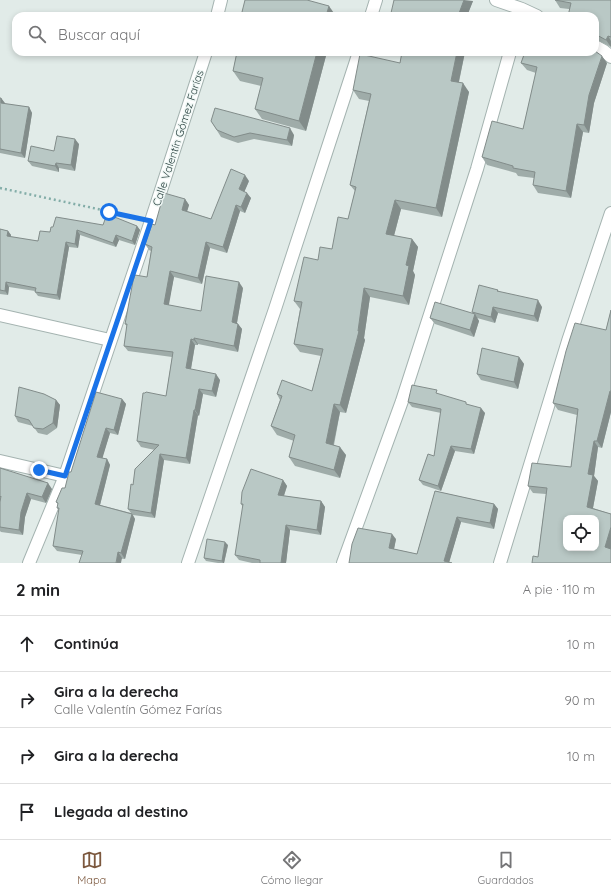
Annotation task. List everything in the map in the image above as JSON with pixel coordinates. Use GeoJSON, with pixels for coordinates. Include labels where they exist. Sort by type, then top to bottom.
{"type":"FeatureCollection","features":[{"type":"Feature","properties":{"kind":"street"},"geometry":{"type":"LineString","coordinates":[[218,12],[221,0]]}},
{"type":"Feature","properties":{"kind":"street"},"geometry":{"type":"LineString","coordinates":[[372,12],[376,0]]}},
{"type":"Feature","properties":{"kind":"street"},"geometry":{"type":"LineString","coordinates":[[496,0],[521,12]]}},
{"type":"Feature","properties":{"kind":"street"},"geometry":{"type":"LineString","coordinates":[[599,48],[611,57]]}},
{"type":"Feature","properties":{"kind":"street","name":"Calle Valentín Gómez Farías"},"geometry":{"type":"LineString","coordinates":[[29,563],[65,476],[205,56]]}},
{"type":"Feature","properties":{"kind":"street"},"geometry":{"type":"LineString","coordinates":[[188,563],[276,309],[358,56]]}},
{"type":"Feature","properties":{"kind":"street"},"geometry":{"type":"LineString","coordinates":[[343,563],[402,401],[477,169],[509,56]]}},
{"type":"Feature","properties":{"kind":"street"},"geometry":{"type":"LineString","coordinates":[[500,563],[568,341],[611,213]]}},
{"type":"Feature","properties":{"kind":"street"},"geometry":{"type":"LineString","coordinates":[[0,315],[110,340]]}},
{"type":"Feature","properties":{"kind":"street"},"geometry":{"type":"LineString","coordinates":[[0,461],[65,476]]}},
{"type":"Feature","properties":{"kind":"path"},"geometry":{"type":"LineString","coordinates":[[0,188],[151,221]]}},
{"type":"Feature","properties":{"kind":"building"},"geometry":{"type":"Polygon","coordinates":[[[245,0],[307,0],[329,6],[327,12],[242,12],[245,0]]]}},
{"type":"Feature","properties":{"kind":"building"},"geometry":{"type":"Polygon","coordinates":[[[394,0],[464,0],[460,12],[391,12],[394,0]]]}},
{"type":"Feature","properties":{"kind":"building"},"geometry":{"type":"Polygon","coordinates":[[[555,0],[611,0],[611,37],[608,36],[606,40],[599,36],[599,12],[569,12],[571,3],[555,0]]]}},
{"type":"Feature","properties":{"kind":"building"},"geometry":{"type":"Polygon","coordinates":[[[599,54],[602,56],[589,95],[584,125],[577,124],[566,191],[533,185],[535,172],[513,168],[513,166],[482,157],[492,121],[523,129],[537,67],[521,63],[524,56],[599,56],[599,54]]]}},
{"type":"Feature","properties":{"kind":"building"},"geometry":{"type":"Polygon","coordinates":[[[236,56],[316,56],[299,121],[255,109],[263,78],[233,71],[236,56]]]}},
{"type":"Feature","properties":{"kind":"building"},"geometry":{"type":"Polygon","coordinates":[[[360,56],[369,56],[400,63],[401,56],[456,56],[451,81],[463,83],[436,208],[395,200],[386,234],[412,239],[406,265],[409,266],[403,296],[364,288],[359,331],[340,405],[334,404],[326,443],[340,447],[334,470],[289,457],[295,435],[271,426],[282,396],[277,394],[282,380],[312,391],[323,349],[294,344],[302,302],[294,301],[304,257],[318,260],[320,247],[332,249],[338,217],[348,219],[356,187],[350,185],[371,94],[353,90],[360,56]]]}},
{"type":"Feature","properties":{"kind":"building"},"geometry":{"type":"Polygon","coordinates":[[[0,98],[1,103],[29,107],[21,153],[0,149],[0,98]]]}},
{"type":"Feature","properties":{"kind":"building"},"geometry":{"type":"Polygon","coordinates":[[[215,108],[290,128],[287,140],[250,133],[234,137],[217,130],[211,121],[215,108]]]}},
{"type":"Feature","properties":{"kind":"building"},"geometry":{"type":"Polygon","coordinates":[[[57,136],[75,139],[71,165],[56,163],[55,166],[28,161],[31,146],[54,151],[57,136]]]}},
{"type":"Feature","properties":{"kind":"building"},"geometry":{"type":"Polygon","coordinates":[[[231,169],[245,175],[239,189],[247,193],[241,207],[236,205],[223,247],[206,242],[198,278],[170,271],[164,304],[201,311],[206,276],[239,282],[232,322],[238,324],[234,346],[194,338],[194,340],[191,339],[186,368],[216,374],[212,391],[199,389],[186,458],[160,454],[151,513],[128,509],[131,484],[133,485],[135,469],[159,445],[137,441],[143,393],[146,392],[166,396],[173,352],[124,346],[127,324],[125,324],[133,281],[135,275],[147,277],[152,247],[145,244],[152,224],[155,225],[164,193],[185,199],[182,210],[211,219],[231,169]]]}},
{"type":"Feature","properties":{"kind":"building"},"geometry":{"type":"Polygon","coordinates":[[[107,214],[137,226],[132,241],[116,235],[113,243],[77,230],[75,244],[66,242],[57,295],[35,292],[36,288],[6,282],[5,291],[0,290],[0,229],[8,231],[7,236],[38,241],[40,231],[50,232],[56,217],[103,225],[107,214]]]}},
{"type":"Feature","properties":{"kind":"building"},"geometry":{"type":"Polygon","coordinates":[[[479,285],[498,290],[497,291],[538,300],[534,316],[493,307],[491,317],[472,312],[479,285]]]}},
{"type":"Feature","properties":{"kind":"building"},"geometry":{"type":"Polygon","coordinates":[[[435,302],[475,314],[470,330],[430,318],[435,302]]]}},
{"type":"Feature","properties":{"kind":"building"},"geometry":{"type":"Polygon","coordinates":[[[611,310],[611,391],[597,441],[594,441],[588,474],[593,475],[587,507],[611,514],[611,527],[605,547],[611,549],[611,563],[532,563],[533,556],[538,557],[547,488],[528,486],[532,463],[571,467],[578,409],[553,403],[566,351],[575,323],[606,330],[611,310]]]}},
{"type":"Feature","properties":{"kind":"building"},"geometry":{"type":"Polygon","coordinates":[[[482,348],[519,357],[514,382],[477,374],[482,348]]]}},
{"type":"Feature","properties":{"kind":"building"},"geometry":{"type":"Polygon","coordinates":[[[412,385],[437,390],[436,393],[481,408],[471,449],[451,446],[438,486],[419,480],[428,454],[434,456],[441,409],[408,402],[412,385]]]}},
{"type":"Feature","properties":{"kind":"building"},"geometry":{"type":"Polygon","coordinates":[[[19,387],[44,394],[56,400],[53,423],[43,429],[34,428],[29,420],[15,416],[19,387]]]}},
{"type":"Feature","properties":{"kind":"building"},"geometry":{"type":"Polygon","coordinates":[[[96,392],[122,399],[114,430],[106,428],[97,457],[107,459],[95,504],[132,514],[121,553],[118,552],[116,563],[79,563],[83,551],[53,546],[59,508],[57,508],[58,503],[56,502],[62,488],[65,488],[69,472],[71,472],[96,392]]]}},
{"type":"Feature","properties":{"kind":"building"},"geometry":{"type":"Polygon","coordinates":[[[0,468],[48,483],[42,497],[27,493],[21,512],[19,530],[0,527],[0,468]]]}},
{"type":"Feature","properties":{"kind":"building"},"geometry":{"type":"Polygon","coordinates":[[[251,469],[283,480],[278,495],[321,501],[317,530],[286,525],[281,563],[260,563],[260,560],[235,555],[243,504],[241,504],[242,492],[251,469]]]}},
{"type":"Feature","properties":{"kind":"building"},"geometry":{"type":"Polygon","coordinates":[[[435,491],[494,504],[490,523],[457,517],[444,561],[452,563],[349,563],[352,544],[358,528],[392,534],[389,548],[417,554],[435,491]]]}},
{"type":"Feature","properties":{"kind":"building"},"geometry":{"type":"Polygon","coordinates":[[[207,539],[225,542],[222,561],[204,558],[207,539]]]}},
{"type":"Feature","properties":{"kind":"route"},"geometry":{"type":"LineString","coordinates":[[39,470],[65,476],[151,221],[109,212]]}}]}
